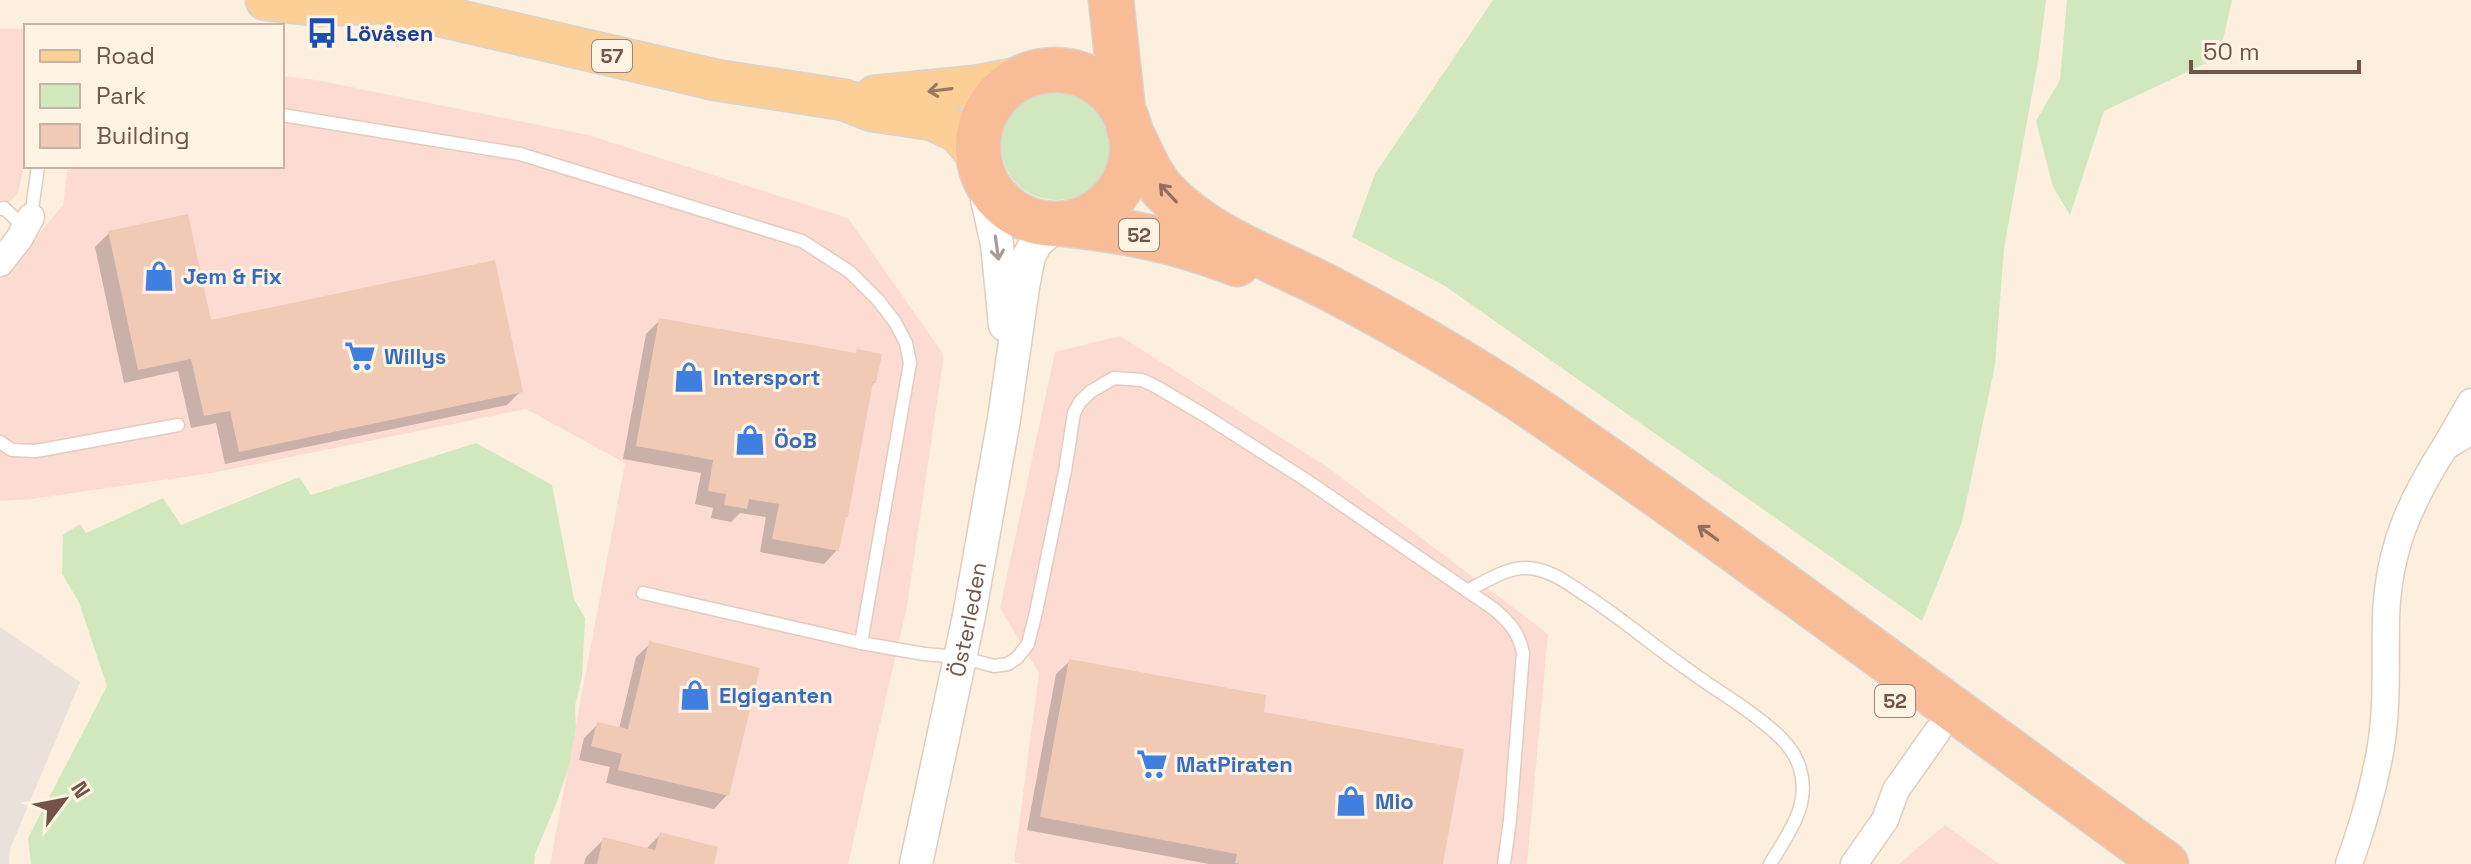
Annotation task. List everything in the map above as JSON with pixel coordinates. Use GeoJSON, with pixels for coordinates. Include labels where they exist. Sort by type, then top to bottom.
{"type":"FeatureCollection","features":[{"type":"Feature","properties":{"kind":"highway"},"geometry":{"type":"LineString","coordinates":[[980,164],[977,141],[984,115],[1005,87],[1063,60],[1077,50],[1088,32],[1095,0]]}},
{"type":"Feature","properties":{"kind":"highway","name":"52"},"geometry":{"type":"LineString","coordinates":[[1061,224],[1090,216],[1111,200],[1120,189],[1131,164],[1132,148],[1111,0]]}},
{"type":"Feature","properties":{"kind":"highway","name":"52"},"geometry":{"type":"LineString","coordinates":[[1024,76],[1047,69],[1078,72],[1105,88],[1126,120],[1162,189],[1202,223],[1227,239],[1371,311],[1496,385],[1576,438],[1945,720],[2120,864]]}},
{"type":"Feature","properties":{"kind":"highway","name":"52"},"geometry":{"type":"LineString","coordinates":[[980,164],[987,186],[1008,209],[1036,222],[1114,229],[1176,244],[1232,262],[1302,291],[1375,330],[1457,383],[1668,540],[2166,864]]}},
{"type":"Feature","properties":{"kind":"main road","name":"57"},"geometry":{"type":"LineString","coordinates":[[266,0],[319,6],[376,1],[716,80],[845,100],[872,111],[933,120],[958,132],[980,164]]}},
{"type":"Feature","properties":{"kind":"main road","name":"57"},"geometry":{"type":"LineString","coordinates":[[845,100],[975,86],[1024,76]]}},
{"type":"Feature","properties":{"kind":"street","name":"Österleden"},"geometry":{"type":"LineString","coordinates":[[980,164],[997,244],[1009,372]]}},
{"type":"Feature","properties":{"kind":"street"},"geometry":{"type":"LineString","coordinates":[[0,263],[28,222]]}},
{"type":"Feature","properties":{"kind":"street","name":"Österleden"},"geometry":{"type":"LineString","coordinates":[[921,863],[999,453],[1029,256],[1040,238],[1061,224]]}},
{"type":"Feature","properties":{"kind":"street"},"geometry":{"type":"LineString","coordinates":[[2349,864],[2368,807],[2381,751],[2386,614],[2403,523],[2420,485],[2471,402]]}},
{"type":"Feature","properties":{"kind":"street"},"geometry":{"type":"LineString","coordinates":[[2445,447],[2471,431]]}},
{"type":"Feature","properties":{"kind":"street"},"geometry":{"type":"LineString","coordinates":[[1854,864],[1885,820],[1896,790],[1945,720]]}},
{"type":"Feature","properties":{"kind":"lane"},"geometry":{"type":"LineString","coordinates":[[284,115],[520,154],[802,241],[850,272],[895,322],[906,343],[910,363],[861,643]]}},
{"type":"Feature","properties":{"kind":"lane"},"geometry":{"type":"LineString","coordinates":[[0,209],[4,208],[28,222],[38,168]]}},
{"type":"Feature","properties":{"kind":"lane"},"geometry":{"type":"LineString","coordinates":[[643,593],[861,643],[960,657],[994,666],[1008,664],[1028,644],[1065,471],[1074,413],[1090,392],[1114,378],[1142,380],[1306,480],[1512,625],[1521,639],[1523,653],[1504,864]]}},
{"type":"Feature","properties":{"kind":"lane"},"geometry":{"type":"LineString","coordinates":[[0,442],[12,450],[36,451],[178,425]]}},
{"type":"Feature","properties":{"kind":"lane"},"geometry":{"type":"LineString","coordinates":[[1467,591],[1510,570],[1535,568],[1550,574],[1606,608],[1783,740],[1800,767],[1801,806],[1797,819],[1770,864]]}},
{"type":"Feature","properties":{"kind":"shaded area"},"geometry":{"type":"Polygon","coordinates":[[[0,29],[24,29],[24,164],[18,194],[0,211],[0,29]]]}},
{"type":"Feature","properties":{"kind":"shaded area"},"geometry":{"type":"Polygon","coordinates":[[[284,76],[588,135],[848,218],[944,355],[907,606],[848,864],[550,864],[625,463],[526,409],[212,473],[0,501],[0,280],[63,205],[68,168],[284,168],[284,76]]]}},
{"type":"Feature","properties":{"kind":"shaded area"},"geometry":{"type":"Polygon","coordinates":[[[1120,336],[1329,468],[1548,634],[1527,864],[1014,862],[1039,673],[1000,608],[1055,352],[1120,336]]]}},
{"type":"Feature","properties":{"kind":"shaded area"},"geometry":{"type":"Polygon","coordinates":[[[0,627],[80,682],[10,849],[9,864],[0,864],[0,627]]]}},
{"type":"Feature","properties":{"kind":"shaded area"},"geometry":{"type":"Polygon","coordinates":[[[1945,825],[1999,864],[1899,864],[1945,825]]]}},
{"type":"Feature","properties":{"kind":"green space"},"geometry":{"type":"Polygon","coordinates":[[[1493,0],[2046,0],[2004,248],[1995,365],[1962,522],[1922,621],[1445,286],[1352,237],[1375,174],[1493,0]]]}},
{"type":"Feature","properties":{"kind":"green space"},"geometry":{"type":"Polygon","coordinates":[[[2067,0],[2232,0],[2219,57],[2104,111],[2070,215],[2053,187],[2036,121],[2060,80],[2067,0]]]}},
{"type":"Feature","properties":{"kind":"green space"},"geometry":{"type":"Polygon","coordinates":[[[1056,90],[1077,94],[1095,106],[1107,124],[1111,145],[1107,166],[1095,184],[1077,196],[1056,200],[1035,196],[1017,184],[1005,166],[1001,145],[1005,124],[1017,106],[1035,94],[1056,90]]]}},
{"type":"Feature","properties":{"kind":"green space"},"geometry":{"type":"Polygon","coordinates":[[[476,443],[552,485],[574,599],[585,618],[582,677],[575,706],[576,727],[569,766],[535,854],[534,864],[31,864],[28,838],[107,686],[79,602],[62,574],[63,535],[80,524],[86,533],[163,498],[181,525],[299,477],[311,495],[476,443]]]}},
{"type":"Feature","properties":{"kind":"building","name":"Willys"},"geometry":{"type":"Polygon","coordinates":[[[188,214],[211,320],[495,260],[523,392],[239,452],[230,411],[204,416],[191,359],[138,370],[108,231],[188,214]]]}},
{"type":"Feature","properties":{"kind":"building","name":"ÖoB"},"geometry":{"type":"Polygon","coordinates":[[[659,318],[856,353],[857,349],[882,354],[876,383],[873,382],[839,551],[772,539],[779,504],[749,499],[747,509],[724,505],[726,494],[708,491],[713,460],[636,446],[659,318]]]}},
{"type":"Feature","properties":{"kind":"building","name":"Elgiganten"},"geometry":{"type":"Polygon","coordinates":[[[649,641],[760,668],[729,796],[618,770],[622,754],[591,746],[597,722],[628,729],[649,641]]]}},
{"type":"Feature","properties":{"kind":"building"},"geometry":{"type":"Polygon","coordinates":[[[1069,659],[1266,695],[1264,712],[1464,749],[1443,864],[1240,864],[1235,863],[1237,854],[1040,817],[1069,659]]]}},
{"type":"Feature","properties":{"kind":"building"},"geometry":{"type":"Polygon","coordinates":[[[660,832],[718,847],[714,864],[597,864],[603,837],[655,850],[660,832]]]}},
{"type":"Feature","properties":{"kind":"place","name":"Lövåsen"},"geometry":{"type":"Point","coordinates":[322,33]}},
{"type":"Feature","properties":{"kind":"place","name":"Jem & Fix"},"geometry":{"type":"Point","coordinates":[159,276]}},
{"type":"Feature","properties":{"kind":"place","name":"Willys"},"geometry":{"type":"Point","coordinates":[360,356]}},
{"type":"Feature","properties":{"kind":"place","name":"Intersport"},"geometry":{"type":"Point","coordinates":[689,377]}},
{"type":"Feature","properties":{"kind":"place","name":"ÖoB"},"geometry":{"type":"Point","coordinates":[750,440]}},
{"type":"Feature","properties":{"kind":"place","name":"Elgiganten"},"geometry":{"type":"Point","coordinates":[695,695]}},
{"type":"Feature","properties":{"kind":"place","name":"MatPiraten"},"geometry":{"type":"Point","coordinates":[1152,764]}},
{"type":"Feature","properties":{"kind":"place","name":"Mio"},"geometry":{"type":"Point","coordinates":[1351,801]}}]}
